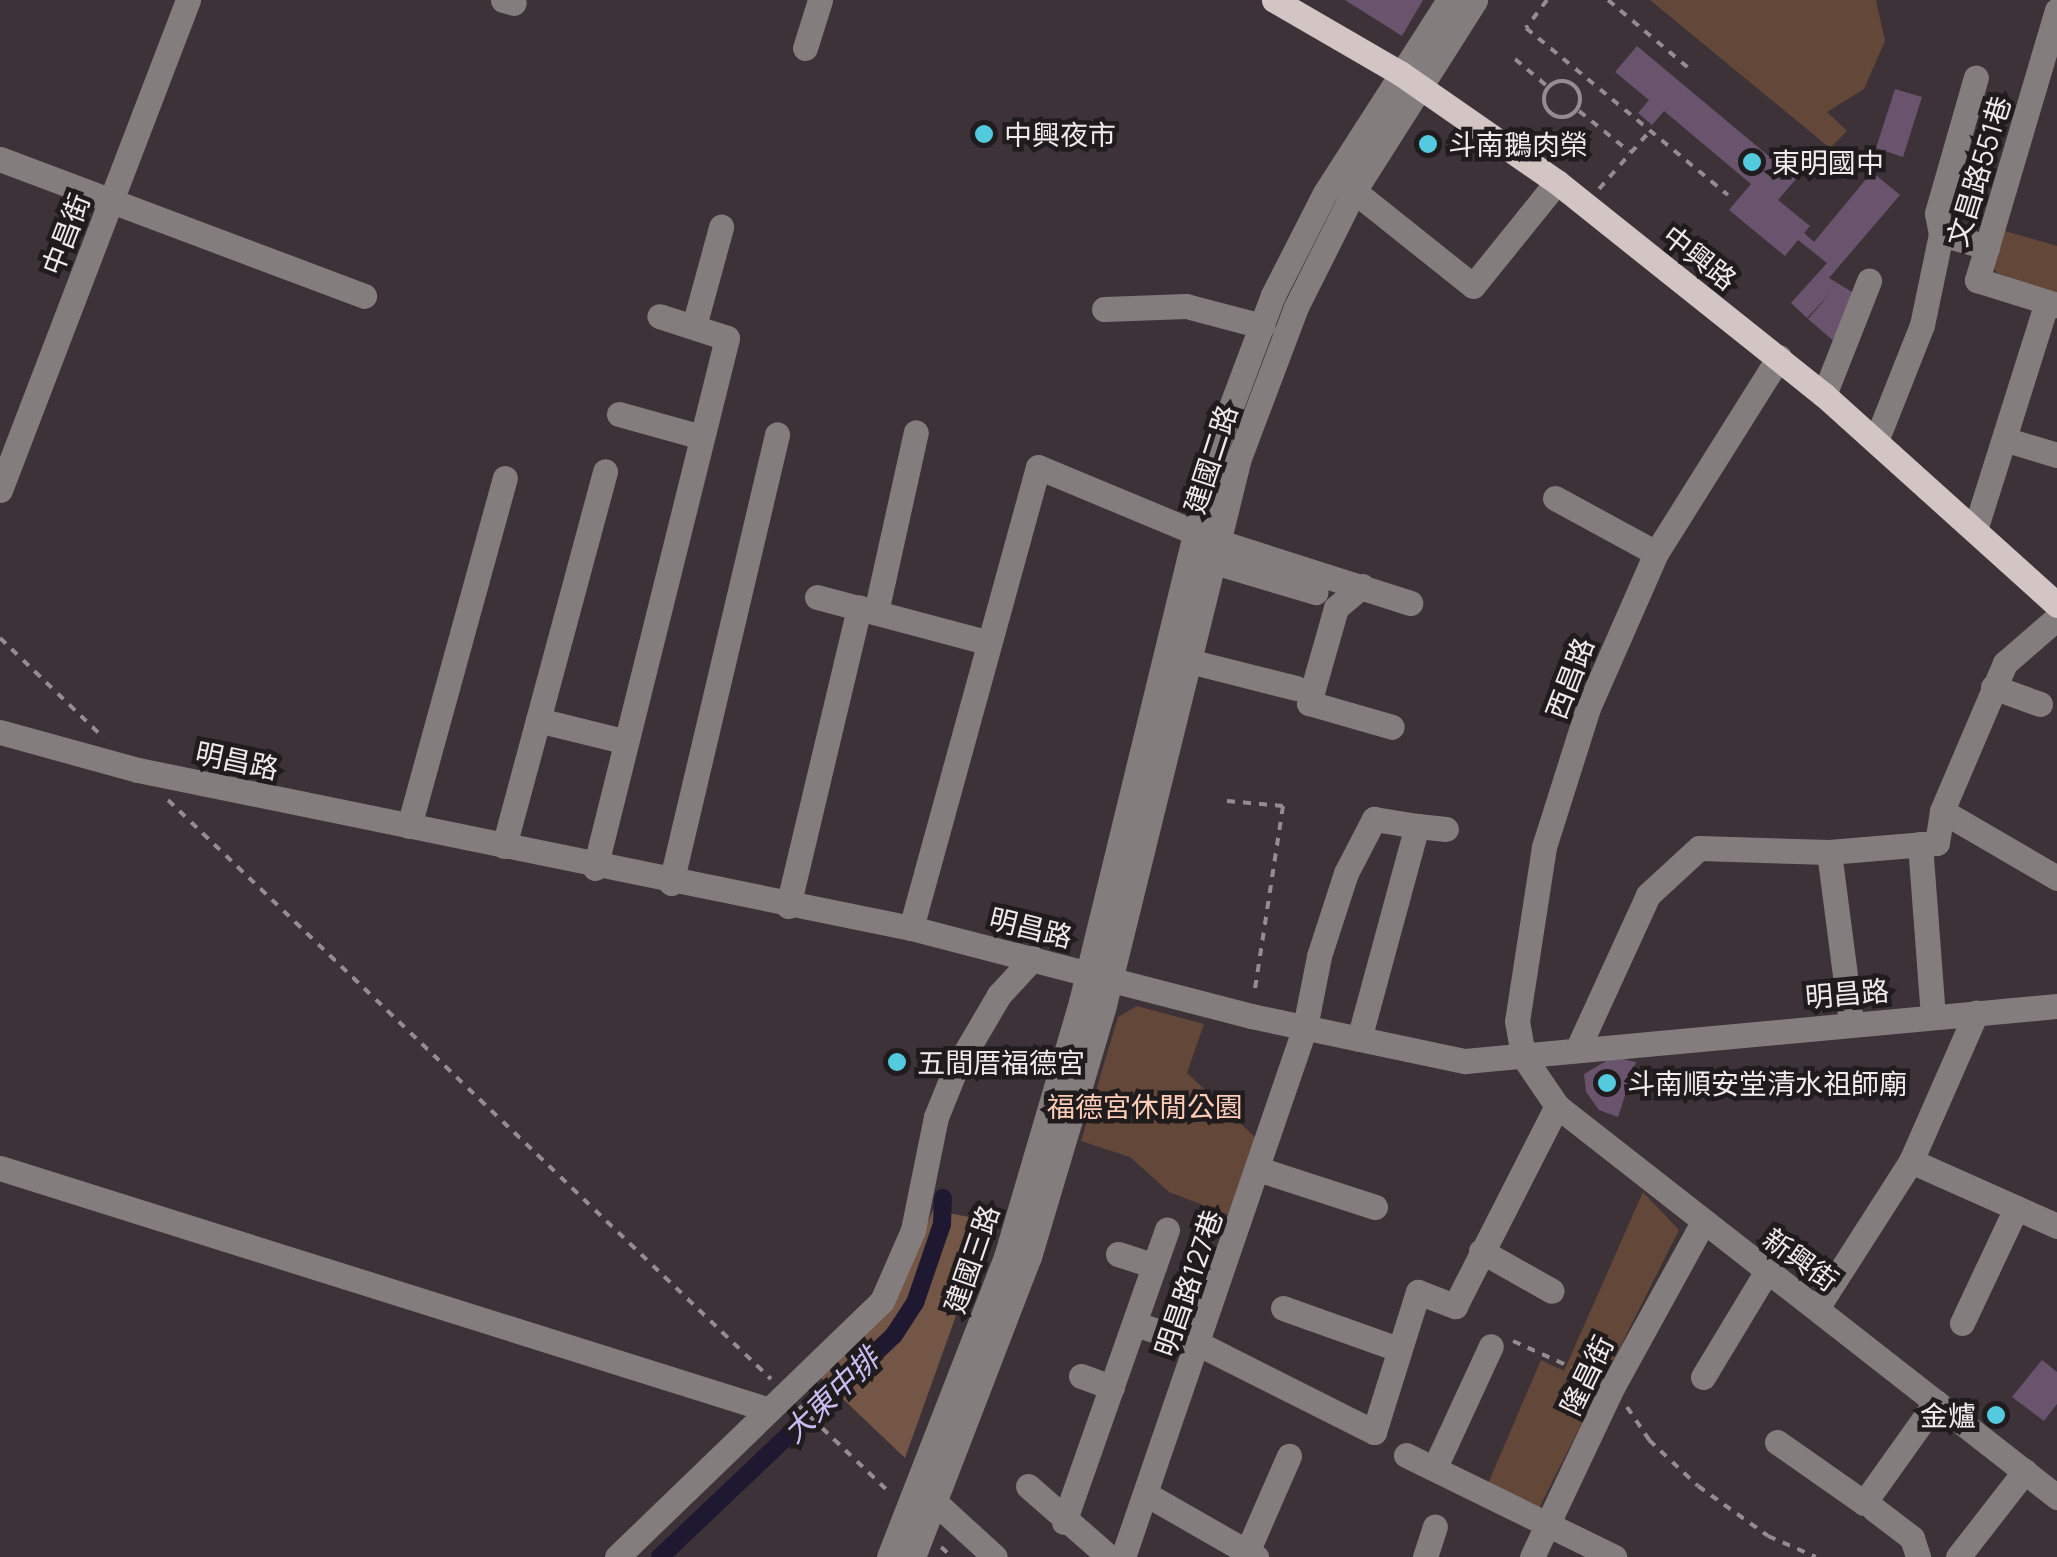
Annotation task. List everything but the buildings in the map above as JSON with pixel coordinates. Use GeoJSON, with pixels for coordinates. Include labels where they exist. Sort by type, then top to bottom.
{"type":"FeatureCollection","features":[{"type":"Feature","properties":{"kind":"main road","name":"中興路"},"geometry":{"type":"LineString","coordinates":[[1274,0],[1409,79],[1586,204],[1824,394],[2057,605]]}},
{"type":"Feature","properties":{"kind":"street","name":"中昌街"},"geometry":{"type":"LineString","coordinates":[[0,490],[188,0]]}},
{"type":"Feature","properties":{"kind":"street"},"geometry":{"type":"LineString","coordinates":[[805,48],[820,0]]}},
{"type":"Feature","properties":{"kind":"street","name":"建國二路"},"geometry":{"type":"LineString","coordinates":[[1100,976],[1207,544],[1296,306],[1448,0]]}},
{"type":"Feature","properties":{"kind":"street","name":"建國二路"},"geometry":{"type":"LineString","coordinates":[[1100,976],[1188,661],[1207,544],[1217,444],[1262,326],[1326,194],[1409,79],[1475,0]]}},
{"type":"Feature","properties":{"kind":"street","name":"文昌路551巷"},"geometry":{"type":"LineString","coordinates":[[2052,303],[1977,280],[2056,18]]}},
{"type":"Feature","properties":{"kind":"street"},"geometry":{"type":"LineString","coordinates":[[1876,441],[1922,325],[1940,234],[1937,213],[1976,77]]}},
{"type":"Feature","properties":{"kind":"street"},"geometry":{"type":"LineString","coordinates":[[0,159],[364,296]]}},
{"type":"Feature","properties":{"kind":"street"},"geometry":{"type":"LineString","coordinates":[[1354,191],[1473,286],[1557,182]]}},
{"type":"Feature","properties":{"kind":"street"},"geometry":{"type":"LineString","coordinates":[[694,326],[721,227]]}},
{"type":"Feature","properties":{"kind":"street"},"geometry":{"type":"LineString","coordinates":[[1940,234],[1987,247]]}},
{"type":"Feature","properties":{"kind":"street"},"geometry":{"type":"LineString","coordinates":[[1824,394],[1870,281]]}},
{"type":"Feature","properties":{"kind":"street"},"geometry":{"type":"LineString","coordinates":[[1975,530],[2052,303]]}},
{"type":"Feature","properties":{"kind":"street"},"geometry":{"type":"LineString","coordinates":[[1104,309],[1186,306],[1262,326]]}},
{"type":"Feature","properties":{"kind":"street"},"geometry":{"type":"LineString","coordinates":[[595,868],[698,436],[727,338],[659,316]]}},
{"type":"Feature","properties":{"kind":"street","name":"西昌路"},"geometry":{"type":"LineString","coordinates":[[1523,1056],[1517,1021],[1544,847],[1604,665],[1656,554],[1779,358]]}},
{"type":"Feature","properties":{"kind":"street"},"geometry":{"type":"LineString","coordinates":[[620,414],[698,436]]}},
{"type":"Feature","properties":{"kind":"street"},"geometry":{"type":"LineString","coordinates":[[788,906],[916,432]]}},
{"type":"Feature","properties":{"kind":"street"},"geometry":{"type":"LineString","coordinates":[[671,883],[776,434]]}},
{"type":"Feature","properties":{"kind":"street"},"geometry":{"type":"LineString","coordinates":[[2006,440],[2057,455]]}},
{"type":"Feature","properties":{"kind":"street"},"geometry":{"type":"LineString","coordinates":[[911,928],[986,642],[1038,467],[1314,592]]}},
{"type":"Feature","properties":{"kind":"street"},"geometry":{"type":"LineString","coordinates":[[504,846],[605,471]]}},
{"type":"Feature","properties":{"kind":"street"},"geometry":{"type":"LineString","coordinates":[[409,826],[505,478]]}},
{"type":"Feature","properties":{"kind":"street"},"geometry":{"type":"LineString","coordinates":[[1555,498],[1656,554]]}},
{"type":"Feature","properties":{"kind":"street"},"geometry":{"type":"LineString","coordinates":[[1207,544],[1410,603]]}},
{"type":"Feature","properties":{"kind":"street"},"geometry":{"type":"LineString","coordinates":[[1362,586],[1336,608],[1309,703],[1392,726]]}},
{"type":"Feature","properties":{"kind":"street"},"geometry":{"type":"LineString","coordinates":[[817,597],[986,642]]}},
{"type":"Feature","properties":{"kind":"street"},"geometry":{"type":"LineString","coordinates":[[1578,1048],[1648,895],[1699,848],[1830,852],[1936,843],[1942,811],[1992,687],[2005,663],[2057,618]]}},
{"type":"Feature","properties":{"kind":"street"},"geometry":{"type":"LineString","coordinates":[[1188,661],[1296,688]]}},
{"type":"Feature","properties":{"kind":"street"},"geometry":{"type":"LineString","coordinates":[[1992,687],[2040,704]]}},
{"type":"Feature","properties":{"kind":"street"},"geometry":{"type":"LineString","coordinates":[[538,720],[623,742]]}},
{"type":"Feature","properties":{"kind":"street","name":"明昌路"},"geometry":{"type":"LineString","coordinates":[[0,732],[88,759],[595,868],[911,928],[1251,1016],[1465,1061],[1851,1022],[2057,1006]]}},
{"type":"Feature","properties":{"kind":"street"},"geometry":{"type":"LineString","coordinates":[[1942,811],[2057,878]]}},
{"type":"Feature","properties":{"kind":"street","name":"明昌路127巷"},"geometry":{"type":"LineString","coordinates":[[1123,1557],[1305,1027],[1319,956],[1374,818],[1417,826]]}},
{"type":"Feature","properties":{"kind":"street"},"geometry":{"type":"LineString","coordinates":[[1359,1039],[1417,826],[1446,829]]}},
{"type":"Feature","properties":{"kind":"street"},"geometry":{"type":"LineString","coordinates":[[1920,844],[1933,1016]]}},
{"type":"Feature","properties":{"kind":"street"},"geometry":{"type":"LineString","coordinates":[[1830,852],[1851,1022]]}},
{"type":"Feature","properties":{"kind":"street"},"geometry":{"type":"LineString","coordinates":[[616,1557],[784,1403],[882,1301],[913,1230],[936,1117],[954,1070],[999,996],[1033,958]]}},
{"type":"Feature","properties":{"kind":"street","name":"建國三路"},"geometry":{"type":"LineString","coordinates":[[889,1557],[915,1523],[1029,1257],[1100,976]]}},
{"type":"Feature","properties":{"kind":"street"},"geometry":{"type":"LineString","coordinates":[[1817,1308],[1911,1161],[1976,1013]]}},
{"type":"Feature","properties":{"kind":"street","name":"新興街"},"geometry":{"type":"LineString","coordinates":[[1523,1056],[1557,1106],[1702,1224],[1817,1308],[2057,1496]]}},
{"type":"Feature","properties":{"kind":"street"},"geometry":{"type":"LineString","coordinates":[[1134,1324],[1199,1344],[1374,1432],[1418,1292],[1455,1306],[1557,1106]]}},
{"type":"Feature","properties":{"kind":"street"},"geometry":{"type":"LineString","coordinates":[[1911,1161],[2057,1226]]}},
{"type":"Feature","properties":{"kind":"street"},"geometry":{"type":"LineString","coordinates":[[0,1168],[784,1403]]}},
{"type":"Feature","properties":{"kind":"street"},"geometry":{"type":"LineString","coordinates":[[1258,1169],[1375,1206]]}},
{"type":"Feature","properties":{"kind":"street"},"geometry":{"type":"LineString","coordinates":[[1962,1323],[2016,1208]]}},
{"type":"Feature","properties":{"kind":"street","name":"隆昌街"},"geometry":{"type":"LineString","coordinates":[[1532,1557],[1613,1386],[1702,1224]]}},
{"type":"Feature","properties":{"kind":"street"},"geometry":{"type":"LineString","coordinates":[[1064,1522],[1167,1230]]}},
{"type":"Feature","properties":{"kind":"street"},"geometry":{"type":"LineString","coordinates":[[1481,1251],[1552,1292]]}},
{"type":"Feature","properties":{"kind":"street"},"geometry":{"type":"LineString","coordinates":[[1118,1254],[1154,1266]]}},
{"type":"Feature","properties":{"kind":"street"},"geometry":{"type":"LineString","coordinates":[[1703,1377],[1766,1271]]}},
{"type":"Feature","properties":{"kind":"street"},"geometry":{"type":"LineString","coordinates":[[1283,1308],[1398,1349]]}},
{"type":"Feature","properties":{"kind":"street"},"geometry":{"type":"LineString","coordinates":[[1435,1467],[1499,1341]]}},
{"type":"Feature","properties":{"kind":"street"},"geometry":{"type":"LineString","coordinates":[[1081,1376],[1112,1387]]}},
{"type":"Feature","properties":{"kind":"street"},"geometry":{"type":"LineString","coordinates":[[1778,1442],[1864,1503],[1936,1402]]}},
{"type":"Feature","properties":{"kind":"street"},"geometry":{"type":"LineString","coordinates":[[1406,1454],[1614,1557]]}},
{"type":"Feature","properties":{"kind":"street"},"geometry":{"type":"LineString","coordinates":[[1146,1494],[1251,1554],[1290,1456]]}},
{"type":"Feature","properties":{"kind":"street"},"geometry":{"type":"LineString","coordinates":[[1958,1557],[2024,1471]]}},
{"type":"Feature","properties":{"kind":"street"},"geometry":{"type":"LineString","coordinates":[[1028,1486],[1064,1522],[1109,1557]]}},
{"type":"Feature","properties":{"kind":"street"},"geometry":{"type":"LineString","coordinates":[[927,1495],[996,1557]]}},
{"type":"Feature","properties":{"kind":"street"},"geometry":{"type":"LineString","coordinates":[[1874,1509],[1912,1538],[1918,1557]]}},
{"type":"Feature","properties":{"kind":"street","name":"建國三路"},"geometry":{"type":"LineString","coordinates":[[913,1557],[915,1523]]}},
{"type":"Feature","properties":{"kind":"street"},"geometry":{"type":"LineString","coordinates":[[1425,1557],[1436,1527]]}},
{"type":"Feature","properties":{"kind":"path"},"geometry":{"type":"LineString","coordinates":[[1547,0],[1526,28],[1728,195]]}},
{"type":"Feature","properties":{"kind":"path"},"geometry":{"type":"LineString","coordinates":[[1608,0],[1692,71]]}},
{"type":"Feature","properties":{"kind":"path"},"geometry":{"type":"LineString","coordinates":[[1516,60],[1548,87]]}},
{"type":"Feature","properties":{"kind":"path"},"geometry":{"type":"LineString","coordinates":[[1584,76],[1576,86],[1577,110],[1630,152]]}},
{"type":"Feature","properties":{"kind":"path"},"geometry":{"type":"LineString","coordinates":[[1548,87],[1565,80],[1576,86]]}},
{"type":"Feature","properties":{"kind":"path"},"geometry":{"type":"LineString","coordinates":[[1548,87],[1544,104],[1551,113],[1562,117],[1577,110]]}},
{"type":"Feature","properties":{"kind":"path"},"geometry":{"type":"LineString","coordinates":[[1586,204],[1650,131]]}},
{"type":"Feature","properties":{"kind":"path"},"geometry":{"type":"LineString","coordinates":[[0,638],[110,744]]}},
{"type":"Feature","properties":{"kind":"path"},"geometry":{"type":"LineString","coordinates":[[166,798],[784,1403],[815,1421],[952,1557]]}},
{"type":"Feature","properties":{"kind":"path"},"geometry":{"type":"LineString","coordinates":[[1227,802],[1283,806],[1251,1016]]}},
{"type":"Feature","properties":{"kind":"path"},"geometry":{"type":"LineString","coordinates":[[1499,1341],[1613,1386],[1649,1440],[1698,1486],[1768,1536],[1816,1557]]}},
{"type":"Feature","properties":{"kind":"green space"},"geometry":{"type":"Polygon","coordinates":[[[1650,0],[1876,0],[1885,41],[1864,89],[1827,112],[1847,131],[1830,148],[1650,0]]]}},
{"type":"Feature","properties":{"kind":"green space"},"geometry":{"type":"Polygon","coordinates":[[[1998,229],[2057,246],[2057,294],[1997,273],[1989,261],[1998,229]]]}},
{"type":"Feature","properties":{"kind":"green space","name":"福德宮休閒公園"},"geometry":{"type":"Polygon","coordinates":[[[1137,1006],[1204,1024],[1187,1073],[1258,1140],[1231,1216],[1169,1192],[1130,1157],[1081,1141],[1118,1017],[1137,1006]]]}},
{"type":"Feature","properties":{"kind":"green space"},"geometry":{"type":"Polygon","coordinates":[[[1643,1192],[1679,1230],[1533,1520],[1484,1493],[1541,1360],[1564,1371],[1643,1192]]]}},
{"type":"Feature","properties":{"kind":"shaded area"},"geometry":{"type":"Polygon","coordinates":[[[933,1210],[990,1221],[905,1458],[820,1377],[895,1301],[933,1210]]]}},
{"type":"Feature","properties":{"kind":"waterway","name":"大東中排"},"geometry":{"type":"LineString","coordinates":[[660,1557],[894,1335],[915,1303],[942,1224],[943,1198]]}},
{"type":"Feature","properties":{"kind":"place","name":"中興夜市"},"geometry":{"type":"Point","coordinates":[984,134]}},
{"type":"Feature","properties":{"kind":"place","name":"斗南鵝肉榮"},"geometry":{"type":"Point","coordinates":[1428,144]}},
{"type":"Feature","properties":{"kind":"place","name":"東明國中"},"geometry":{"type":"Point","coordinates":[1752,162]}},
{"type":"Feature","properties":{"kind":"place","name":"五間厝福德宮"},"geometry":{"type":"Point","coordinates":[897,1062]}},
{"type":"Feature","properties":{"kind":"place","name":"斗南順安堂清水祖師廟"},"geometry":{"type":"Point","coordinates":[1607,1083]}},
{"type":"Feature","properties":{"kind":"place","name":"金爐"},"geometry":{"type":"Point","coordinates":[1996,1415]}}]}
